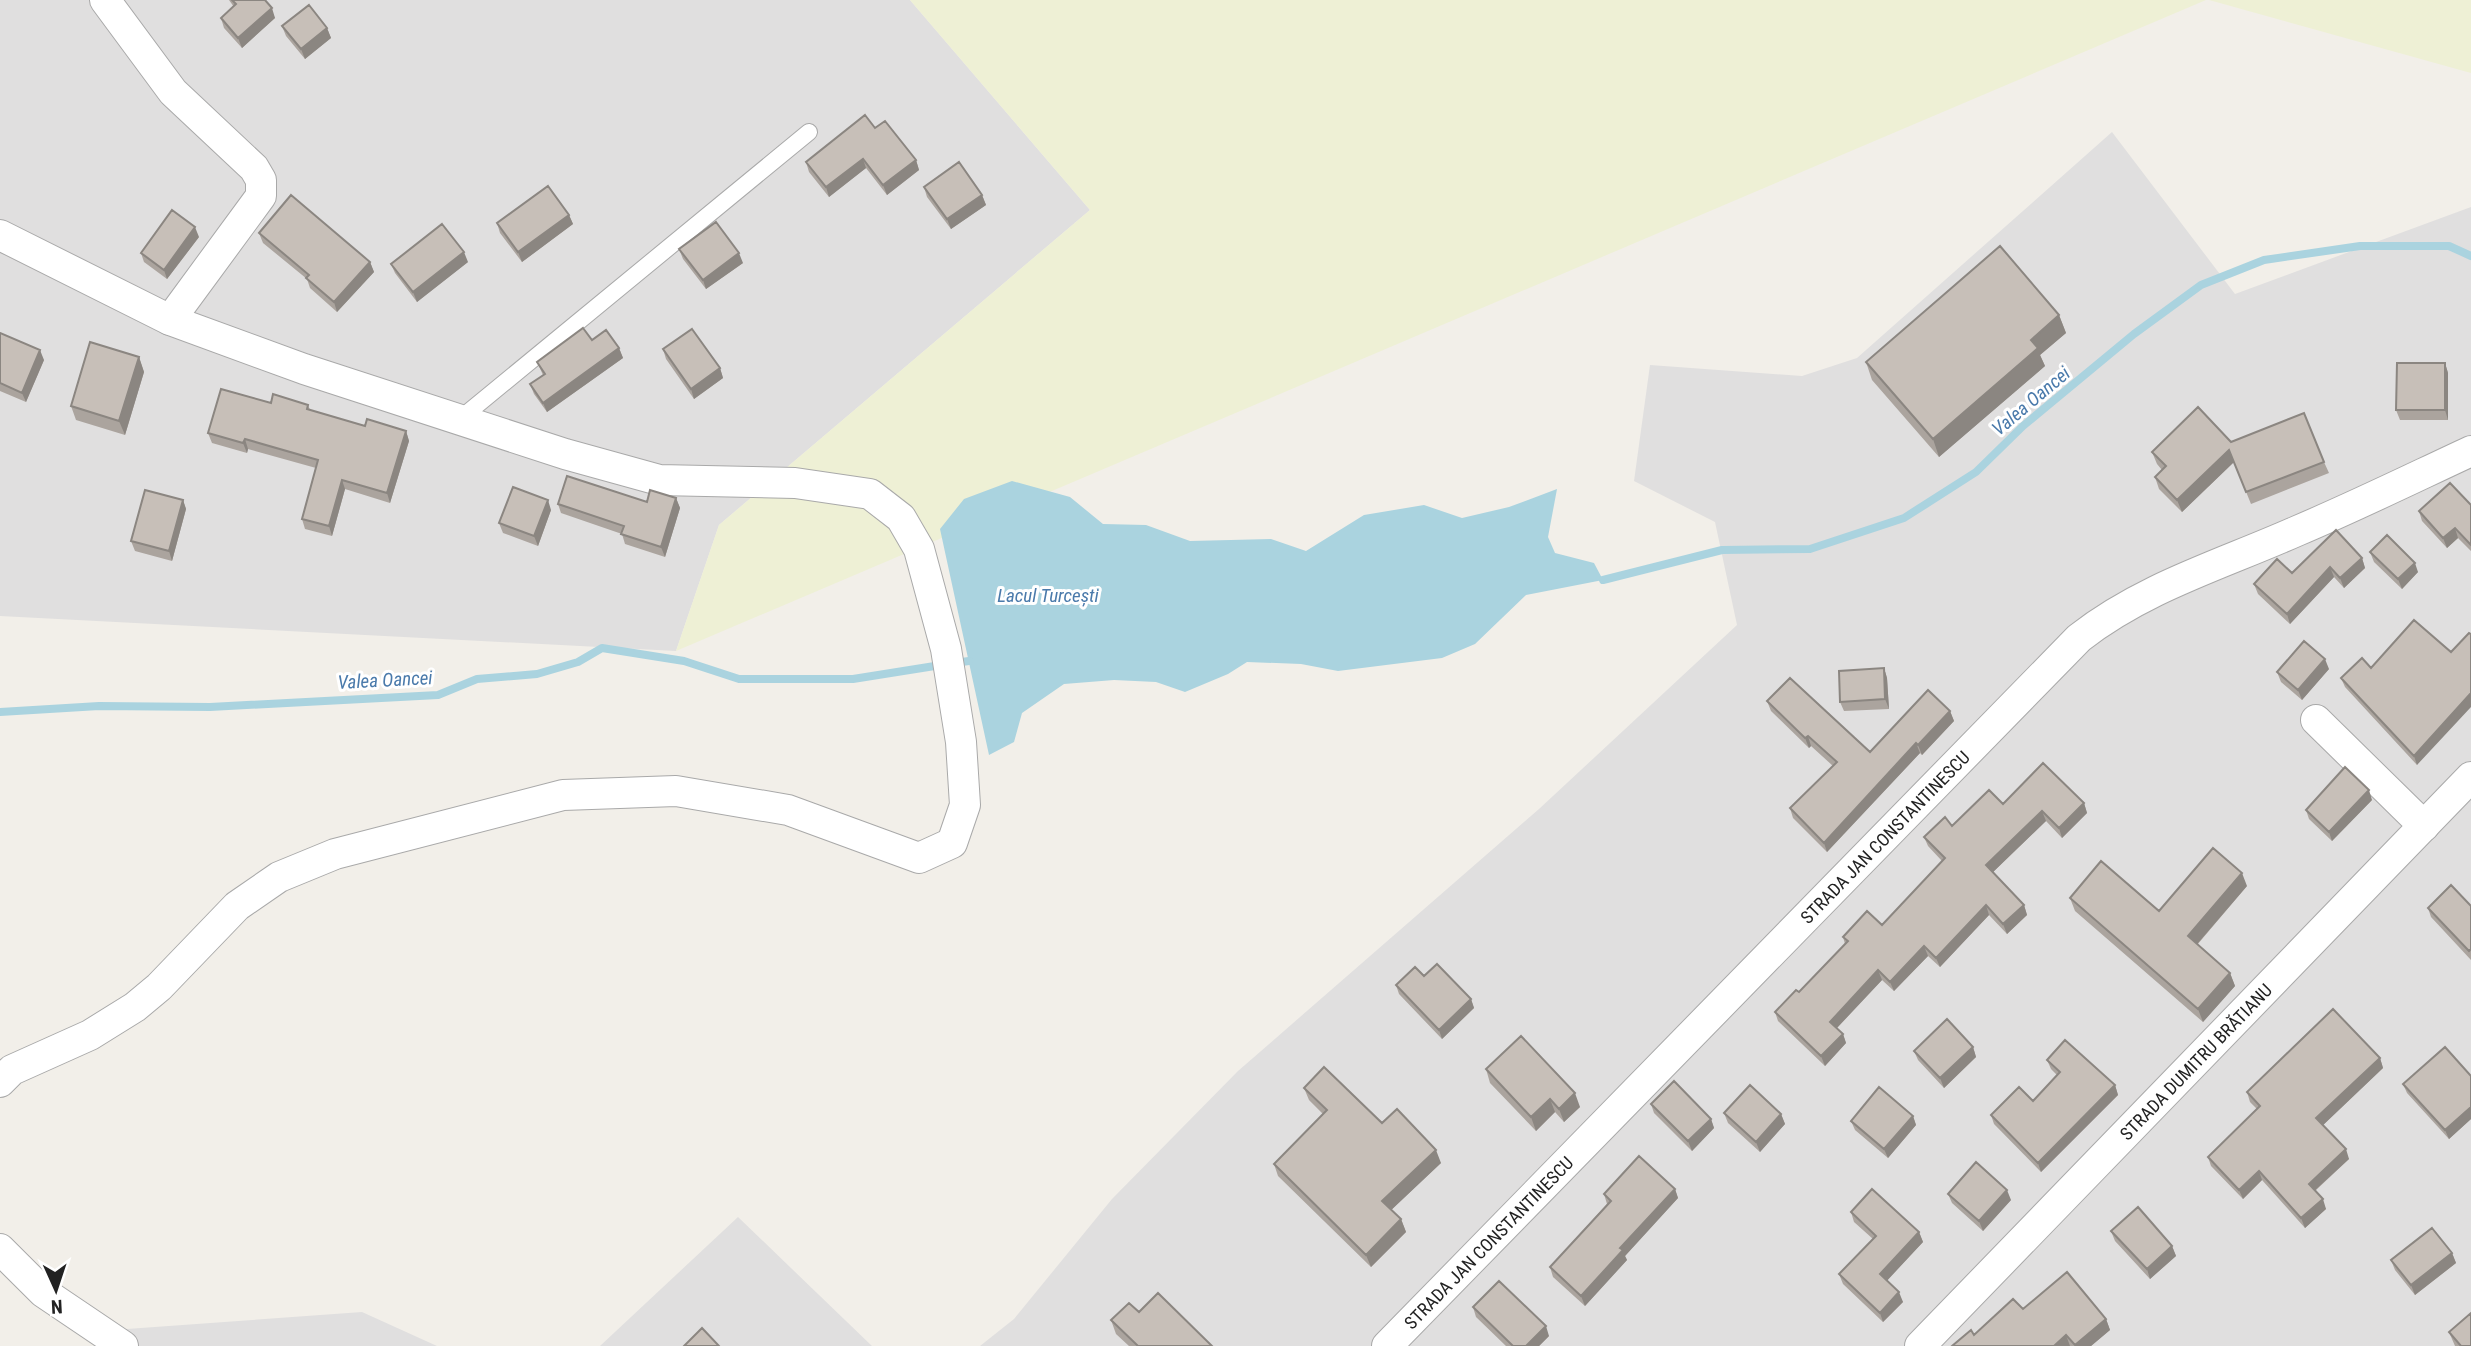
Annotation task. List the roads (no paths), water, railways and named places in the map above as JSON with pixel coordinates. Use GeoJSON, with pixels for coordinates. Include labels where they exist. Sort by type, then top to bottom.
{"type":"FeatureCollection","features":[{"type":"Feature","properties":{"kind":"street"},"geometry":{"type":"LineString","coordinates":[[105,0],[173,92],[254,168],[261,180],[261,195],[170,320]]}},
{"type":"Feature","properties":{"kind":"street"},"geometry":{"type":"LineString","coordinates":[[0,235],[170,320],[304,369],[659,480],[796,483],[870,494],[901,518],[919,549],[946,649],[961,742],[965,805],[952,843],[919,858],[788,810],[676,791],[563,795],[335,854],[279,877],[237,906],[159,987],[135,1007],[90,1035],[12,1070],[0,1082]]}},
{"type":"Feature","properties":{"kind":"street","name":"STRADA JAN CONSTANTINESCU"},"geometry":{"type":"LineString","coordinates":[[1387,1346],[2078,638],[2107,616],[2148,593],[2298,531],[2471,451]]}},
{"type":"Feature","properties":{"kind":"street"},"geometry":{"type":"LineString","coordinates":[[2316,720],[2424,826]]}},
{"type":"Feature","properties":{"kind":"street","name":"STRADA DUMITRU BRĂTIANU"},"geometry":{"type":"LineString","coordinates":[[1920,1346],[2471,778]]}},
{"type":"Feature","properties":{"kind":"street"},"geometry":{"type":"LineString","coordinates":[[0,1249],[43,1292],[123,1346]]}},
{"type":"Feature","properties":{"kind":"lane"},"geometry":{"type":"LineString","coordinates":[[460,419],[809,132]]}},
{"type":"Feature","properties":{"kind":"water","name":"Lacul Turcești"},"geometry":{"type":"Polygon","coordinates":[[[1012,481],[1070,497],[1103,524],[1146,525],[1190,541],[1271,539],[1306,551],[1364,515],[1424,505],[1462,518],[1509,507],[1557,489],[1548,537],[1555,553],[1594,563],[1603,580],[1526,595],[1475,644],[1442,658],[1338,671],[1301,664],[1247,662],[1228,674],[1185,692],[1156,682],[1114,680],[1064,684],[1022,713],[1014,742],[989,755],[940,529],[964,499],[1012,481]]]}},
{"type":"Feature","properties":{"kind":"waterway","name":"Valea Oancei"},"geometry":{"type":"LineString","coordinates":[[1603,580],[1722,550],[1810,549],[1904,518],[1976,472],[2023,426],[2134,334],[2201,285],[2264,260],[2360,246],[2449,246],[2471,256]]}},
{"type":"Feature","properties":{"kind":"waterway","name":"Valea Oancei"},"geometry":{"type":"LineString","coordinates":[[0,712],[99,706],[210,707],[438,695],[477,679],[537,674],[578,662],[602,648],[684,661],[739,679],[853,679],[941,665]]}},
{"type":"Feature","properties":{"kind":"waterway","name":"Valea Oancei"},"geometry":{"type":"LineString","coordinates":[[954,663],[969,661]]}}]}
